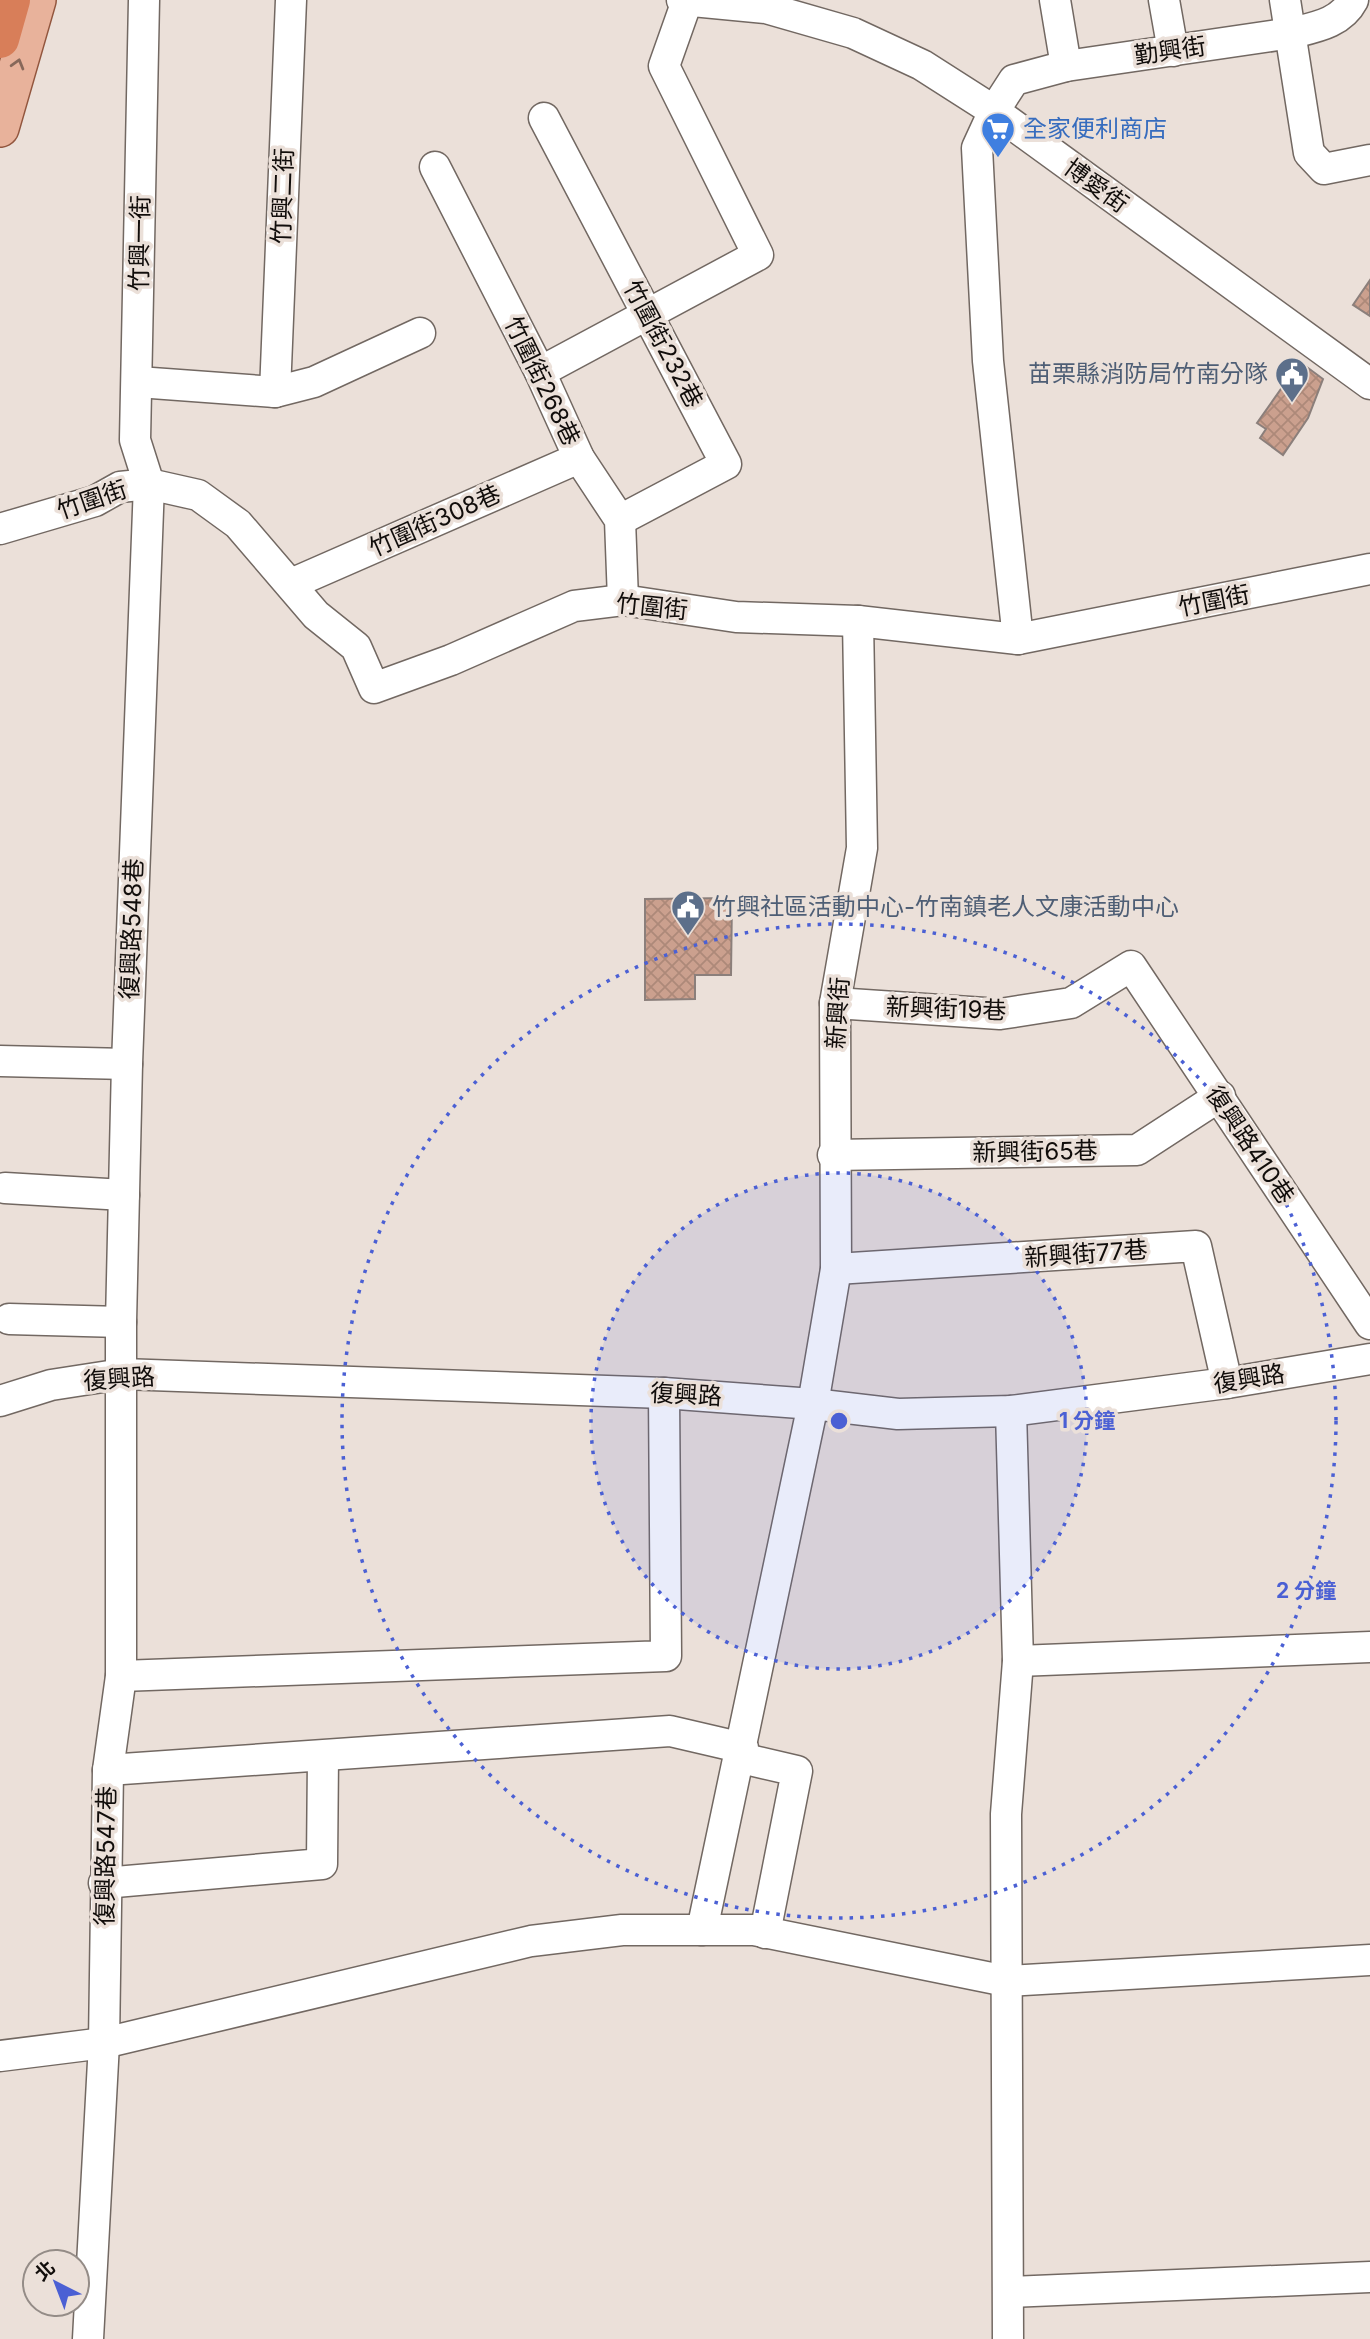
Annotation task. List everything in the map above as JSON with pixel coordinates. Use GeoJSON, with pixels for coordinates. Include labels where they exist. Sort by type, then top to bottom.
{"type":"FeatureCollection","features":[{"type":"Feature","properties":{"kind":"highway"},"geometry":{"type":"LineString","coordinates":[[0,39],[11,0]]}},
{"type":"Feature","properties":{"kind":"main road"},"geometry":{"type":"LineString","coordinates":[[0,128],[37,0]]}},
{"type":"Feature","properties":{"kind":"street","name":"竹興一街"},"geometry":{"type":"LineString","coordinates":[[144,0],[135,440],[149,484]]}},
{"type":"Feature","properties":{"kind":"street","name":"竹興二街"},"geometry":{"type":"LineString","coordinates":[[275,392],[291,0]]}},
{"type":"Feature","properties":{"kind":"street"},"geometry":{"type":"LineString","coordinates":[[540,372],[758,255],[664,66],[684,0]]}},
{"type":"Feature","properties":{"kind":"street","name":"博愛街"},"geometry":{"type":"LineString","coordinates":[[684,0],[766,8],[853,33],[922,65],[994,111],[1370,384]]}},
{"type":"Feature","properties":{"kind":"street"},"geometry":{"type":"LineString","coordinates":[[1055,0],[1066,66]]}},
{"type":"Feature","properties":{"kind":"street"},"geometry":{"type":"LineString","coordinates":[[1164,0],[1173,51]]}},
{"type":"Feature","properties":{"kind":"street"},"geometry":{"type":"LineString","coordinates":[[1285,0],[1310,153],[1324,169],[1370,160]]}},
{"type":"Feature","properties":{"kind":"street","name":"勤興街"},"geometry":{"type":"LineString","coordinates":[[1018,639],[988,361],[977,148],[994,111],[1014,80],[1066,66],[1292,33],[1325,24],[1347,12],[1353,0]]}},
{"type":"Feature","properties":{"kind":"street","name":"竹圍街232巷"},"geometry":{"type":"LineString","coordinates":[[544,118],[726,464],[620,520]]}},
{"type":"Feature","properties":{"kind":"street","name":"竹圍街268巷"},"geometry":{"type":"LineString","coordinates":[[435,167],[540,372],[579,458],[620,520]]}},
{"type":"Feature","properties":{"kind":"street"},"geometry":{"type":"LineString","coordinates":[[138,382],[275,392],[314,382],[420,333]]}},
{"type":"Feature","properties":{"kind":"street","name":"竹圍街308巷"},"geometry":{"type":"LineString","coordinates":[[291,584],[579,458]]}},
{"type":"Feature","properties":{"kind":"street","name":"竹圍街"},"geometry":{"type":"LineString","coordinates":[[0,529],[94,501],[120,488],[149,484],[198,495],[237,524],[316,615],[356,647],[374,688],[452,660],[574,606],[623,600],[736,617],[858,621],[1018,639],[1370,569]]}},
{"type":"Feature","properties":{"kind":"street","name":"復興路548巷"},"geometry":{"type":"LineString","coordinates":[[122,1374],[127,1063],[149,484]]}},
{"type":"Feature","properties":{"kind":"street"},"geometry":{"type":"LineString","coordinates":[[620,520],[623,600]]}},
{"type":"Feature","properties":{"kind":"street","name":"新興街"},"geometry":{"type":"LineString","coordinates":[[702,1930],[742,1753],[813,1404],[836,1269],[835,1003],[862,848],[858,621]]}},
{"type":"Feature","properties":{"kind":"street","name":"新興街19巷"},"geometry":{"type":"LineString","coordinates":[[835,1003],[1000,1014],[1071,1003],[1131,966]]}},
{"type":"Feature","properties":{"kind":"street","name":"復興路410巷"},"geometry":{"type":"LineString","coordinates":[[1131,966],[1370,1324]]}},
{"type":"Feature","properties":{"kind":"street"},"geometry":{"type":"LineString","coordinates":[[0,1061],[127,1063]]}},
{"type":"Feature","properties":{"kind":"street","name":"新興街65巷"},"geometry":{"type":"LineString","coordinates":[[834,1155],[1137,1150],[1220,1096]]}},
{"type":"Feature","properties":{"kind":"street"},"geometry":{"type":"LineString","coordinates":[[5,1188],[124,1195]]}},
{"type":"Feature","properties":{"kind":"street","name":"新興街77巷"},"geometry":{"type":"LineString","coordinates":[[836,1269],[1196,1246],[1227,1383]]}},
{"type":"Feature","properties":{"kind":"street"},"geometry":{"type":"LineString","coordinates":[[9,1318],[121,1322]]}},
{"type":"Feature","properties":{"kind":"street","name":"復興路"},"geometry":{"type":"LineString","coordinates":[[0,1401],[51,1385],[122,1374],[663,1393],[813,1404],[898,1414],[1011,1411],[1227,1383],[1370,1359]]}},
{"type":"Feature","properties":{"kind":"street","name":"復興路547巷"},"geometry":{"type":"LineString","coordinates":[[88,2339],[104,2043],[104,1883],[108,1770],[121,1676],[122,1374]]}},
{"type":"Feature","properties":{"kind":"street"},"geometry":{"type":"LineString","coordinates":[[121,1676],[666,1656],[663,1393]]}},
{"type":"Feature","properties":{"kind":"street"},"geometry":{"type":"LineString","coordinates":[[1008,2339],[1006,1814],[1018,1661],[1011,1411]]}},
{"type":"Feature","properties":{"kind":"street"},"geometry":{"type":"LineString","coordinates":[[1018,1661],[1370,1647]]}},
{"type":"Feature","properties":{"kind":"street"},"geometry":{"type":"LineString","coordinates":[[108,1770],[670,1731],[797,1771],[765,1933]]}},
{"type":"Feature","properties":{"kind":"street"},"geometry":{"type":"LineString","coordinates":[[104,1883],[323,1864],[324,1756]]}},
{"type":"Feature","properties":{"kind":"street"},"geometry":{"type":"LineString","coordinates":[[0,2056],[104,2043],[531,1941],[622,1930],[765,1933],[1006,1981],[1370,1960]]}},
{"type":"Feature","properties":{"kind":"street"},"geometry":{"type":"LineString","coordinates":[[1009,2292],[1370,2277]]}},
{"type":"Feature","properties":{"kind":"building"},"geometry":{"type":"Polygon","coordinates":[[[1370,280],[1370,316],[1353,305],[1370,280]]]}},
{"type":"Feature","properties":{"kind":"building","name":"苗栗縣消防局竹南分隊"},"geometry":{"type":"Polygon","coordinates":[[[1300,362],[1323,379],[1308,418],[1283,455],[1260,438],[1266,429],[1257,423],[1300,362]]]}},
{"type":"Feature","properties":{"kind":"building","name":"竹興社區活動中心-竹南鎮老人文康活動中心"},"geometry":{"type":"Polygon","coordinates":[[[732,898],[731,975],[695,975],[695,999],[645,1000],[645,899],[732,898]]]}},
{"type":"Feature","properties":{"kind":"place","name":"全家便利商店"},"geometry":{"type":"Point","coordinates":[998,159]}},
{"type":"Feature","properties":{"kind":"place","name":"苗栗縣消防局竹南分隊"},"geometry":{"type":"Point","coordinates":[1292,404]}},
{"type":"Feature","properties":{"kind":"place","name":"竹興社區活動中心-竹南鎮老人文康活動中心"},"geometry":{"type":"Point","coordinates":[688,937]}}]}
